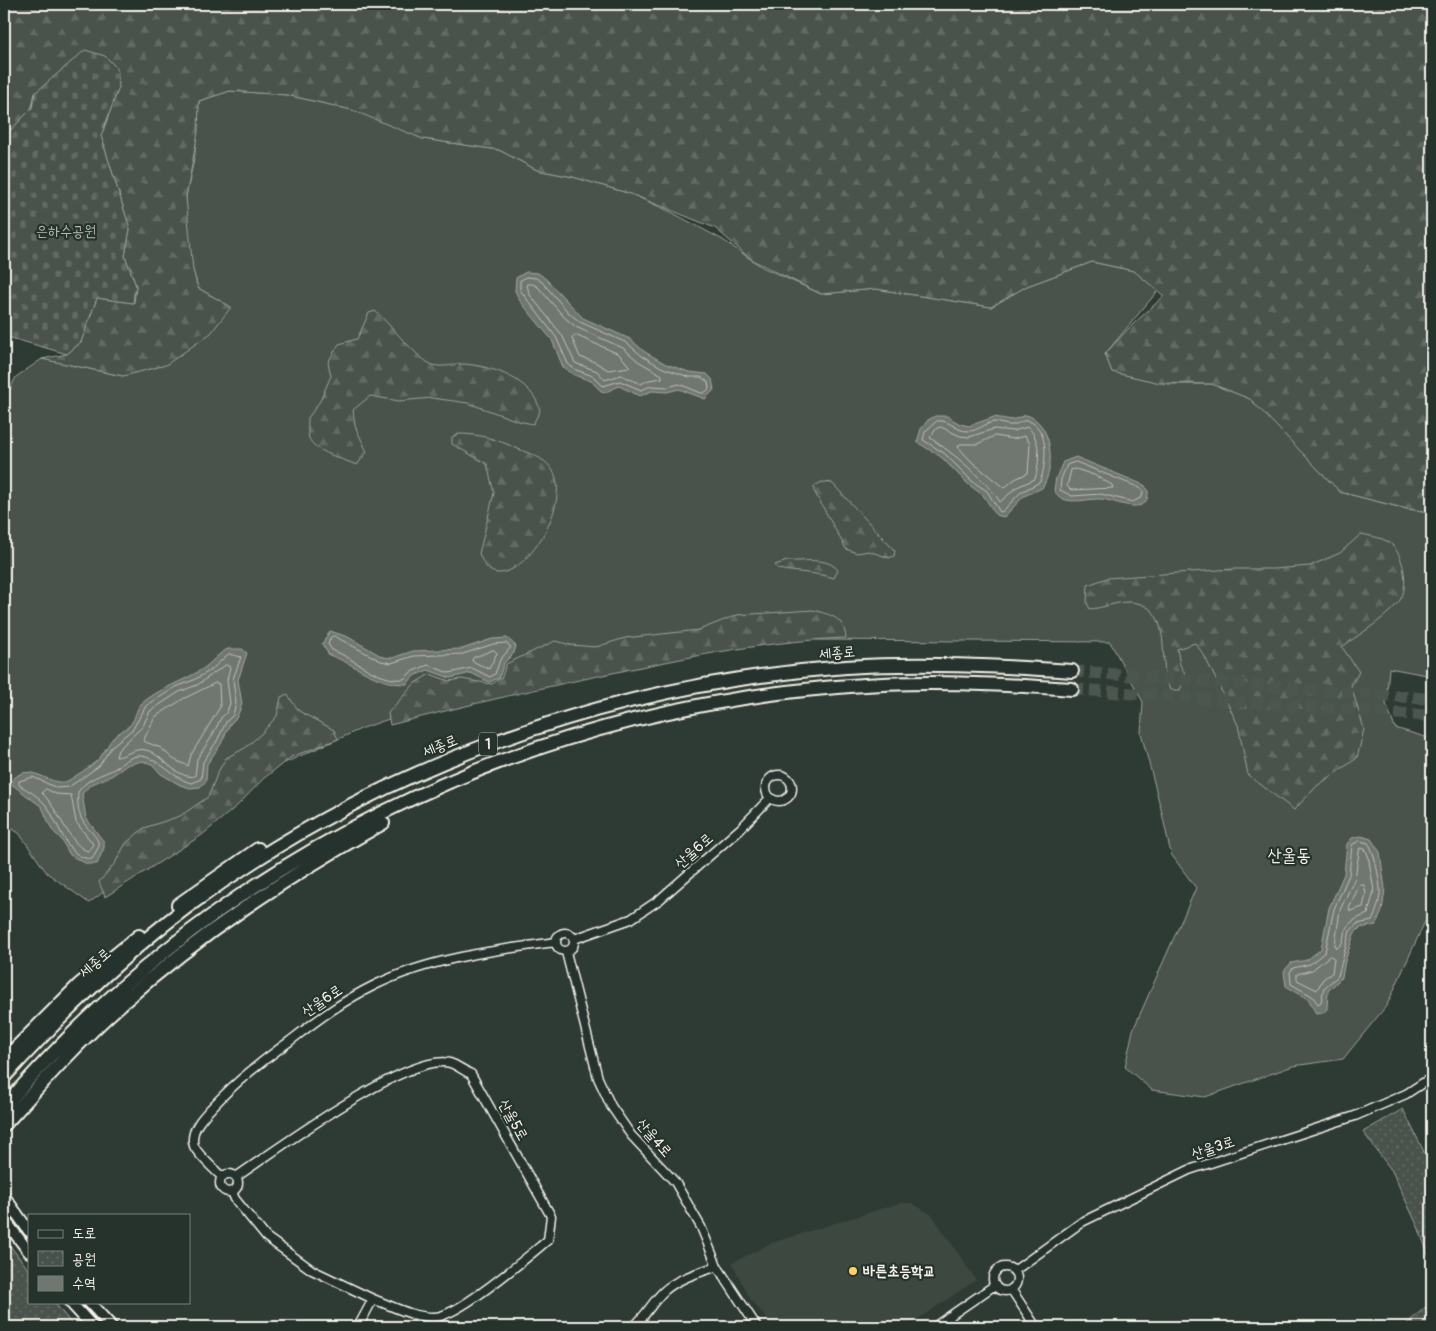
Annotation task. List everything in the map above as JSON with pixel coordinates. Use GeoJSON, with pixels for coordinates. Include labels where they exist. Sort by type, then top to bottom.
{"type":"FeatureCollection","features":[{"type":"Feature","properties":{"kind":"highway","name":"세종로"},"geometry":{"type":"LineString","coordinates":[[4,1077],[62,1014],[112,969],[186,908],[250,864],[317,822],[440,762],[517,734],[599,708],[679,690],[762,676],[845,668],[922,664],[1002,666],[1072,671]]}},
{"type":"Feature","properties":{"kind":"highway","name":"1"},"geometry":{"type":"LineString","coordinates":[[4,1107],[75,1030],[125,985],[197,926],[262,881],[324,844],[445,782],[522,752],[604,727],[657,714],[768,694],[850,686],[922,682],[1001,684],[1072,689]]}},
{"type":"Feature","properties":{"kind":"highway"},"geometry":{"type":"LineString","coordinates":[[4,1060],[79,985],[192,893],[240,859],[327,810],[409,770],[447,754],[517,734]]}},
{"type":"Feature","properties":{"kind":"highway"},"geometry":{"type":"LineString","coordinates":[[4,1125],[118,1006],[178,956],[251,901],[344,844],[434,795],[522,752]]}},
{"type":"Feature","properties":{"kind":"main road"},"geometry":{"type":"LineString","coordinates":[[4,1196],[28,1229]]}},
{"type":"Feature","properties":{"kind":"main road"},"geometry":{"type":"LineString","coordinates":[[4,1219],[28,1251]]}},
{"type":"Feature","properties":{"kind":"main road"},"geometry":{"type":"LineString","coordinates":[[72,1304],[93,1327]]}},
{"type":"Feature","properties":{"kind":"main road"},"geometry":{"type":"LineString","coordinates":[[91,1304],[112,1327]]}},
{"type":"Feature","properties":{"kind":"street","name":"산울6로"},"geometry":{"type":"LineString","coordinates":[[574,939],[631,919],[659,900],[741,828],[770,798]]}},
{"type":"Feature","properties":{"kind":"street"},"geometry":{"type":"LineString","coordinates":[[563,933],[569,934],[574,939],[573,948],[566,952],[559,950],[556,942],[558,936],[563,933]]}},
{"type":"Feature","properties":{"kind":"street","name":"산울6로"},"geometry":{"type":"LineString","coordinates":[[222,1178],[194,1147],[193,1133],[205,1115],[230,1088],[252,1069],[342,1003],[376,984],[434,964],[556,942]]}},
{"type":"Feature","properties":{"kind":"street","name":"산울4로"},"geometry":{"type":"LineString","coordinates":[[566,952],[598,1078],[611,1106],[631,1135],[675,1182],[702,1227],[717,1266],[757,1327]]}},
{"type":"Feature","properties":{"kind":"street","name":"산울5로"},"geometry":{"type":"LineString","coordinates":[[232,1192],[266,1237],[312,1270],[373,1298],[420,1316],[437,1317],[466,1303],[548,1240],[551,1216],[470,1074],[450,1063],[424,1064],[382,1082],[236,1177]]}},
{"type":"Feature","properties":{"kind":"street","name":"산울3로"},"geometry":{"type":"LineString","coordinates":[[1014,1271],[1082,1222],[1189,1170],[1355,1116],[1406,1094],[1432,1077]]}},
{"type":"Feature","properties":{"kind":"street"},"geometry":{"type":"LineString","coordinates":[[229,1174],[236,1177],[238,1186],[232,1192],[226,1192],[220,1183],[222,1178],[229,1174]]}},
{"type":"Feature","properties":{"kind":"street"},"geometry":{"type":"LineString","coordinates":[[633,1327],[645,1317],[663,1292],[680,1280],[717,1266]]}},
{"type":"Feature","properties":{"kind":"street"},"geometry":{"type":"LineString","coordinates":[[1004,1267],[1014,1271],[1016,1282],[1011,1289],[1003,1291],[995,1285],[993,1276],[997,1269],[1004,1267]]}},
{"type":"Feature","properties":{"kind":"street"},"geometry":{"type":"LineString","coordinates":[[934,1327],[995,1285]]}},
{"type":"Feature","properties":{"kind":"street"},"geometry":{"type":"LineString","coordinates":[[1011,1289],[1036,1327]]}},
{"type":"Feature","properties":{"kind":"street"},"geometry":{"type":"LineString","coordinates":[[358,1327],[373,1298]]}},
{"type":"Feature","properties":{"kind":"shaded area","name":"바른초등학교"},"geometry":{"type":"Polygon","coordinates":[[[900,1203],[912,1203],[932,1215],[976,1280],[906,1327],[774,1327],[751,1300],[732,1263],[772,1243],[900,1203]]]}},
{"type":"Feature","properties":{"kind":"green space"},"geometry":{"type":"Polygon","coordinates":[[[4,4],[1432,4],[1432,512],[1407,509],[1340,492],[1250,399],[1212,384],[1160,383],[1112,372],[1105,354],[1130,327],[1164,296],[1134,271],[1092,262],[1027,286],[991,307],[876,289],[821,294],[752,260],[715,228],[631,194],[573,177],[537,170],[499,150],[423,139],[352,110],[287,95],[230,91],[199,101],[198,132],[186,197],[193,270],[198,288],[231,307],[211,333],[166,365],[123,376],[42,359],[67,354],[81,342],[97,298],[134,303],[136,286],[125,256],[130,229],[101,136],[119,87],[35,93],[32,108],[4,135],[4,4]]]}},
{"type":"Feature","properties":{"kind":"green space","name":"은하수공원"},"geometry":{"type":"Polygon","coordinates":[[[85,50],[105,56],[117,68],[119,87],[101,136],[130,229],[125,256],[136,286],[133,303],[97,298],[81,342],[67,354],[4,336],[4,135],[32,108],[35,93],[85,50]]]}},
{"type":"Feature","properties":{"kind":"green space"},"geometry":{"type":"Polygon","coordinates":[[[230,91],[287,95],[374,115],[423,139],[499,150],[537,170],[573,177],[631,194],[671,212],[723,240],[762,267],[821,294],[876,289],[991,307],[1027,286],[1092,262],[1134,271],[1161,287],[1105,354],[1112,372],[1168,384],[1212,384],[1251,399],[1340,492],[1407,509],[1432,512],[1432,676],[1389,668],[1386,704],[1395,728],[1432,739],[1432,906],[1387,1005],[1343,1059],[1293,1066],[1205,1097],[1152,1090],[1125,1067],[1133,1030],[1196,888],[1171,854],[1141,733],[1143,702],[1110,642],[818,640],[744,634],[494,688],[403,714],[363,728],[262,773],[89,903],[47,873],[19,833],[4,824],[4,401],[16,377],[42,359],[123,376],[231,307],[198,288],[189,256],[186,197],[195,154],[199,101],[230,91]]]}},
{"type":"Feature","properties":{"kind":"green space"},"geometry":{"type":"Polygon","coordinates":[[[375,311],[412,349],[433,365],[475,365],[499,372],[521,383],[530,391],[540,411],[533,424],[518,421],[468,403],[432,398],[399,401],[370,396],[353,410],[355,426],[367,452],[357,465],[316,447],[309,438],[308,418],[320,401],[331,376],[328,362],[339,344],[357,339],[369,313],[375,311]]]}},
{"type":"Feature","properties":{"kind":"green space"},"geometry":{"type":"Polygon","coordinates":[[[459,434],[490,438],[536,456],[551,468],[557,481],[557,497],[553,514],[545,532],[523,562],[510,570],[497,573],[491,571],[479,554],[494,493],[487,464],[452,444],[452,437],[459,434]]]}},
{"type":"Feature","properties":{"kind":"green space"},"geometry":{"type":"Polygon","coordinates":[[[822,482],[832,483],[895,551],[894,556],[889,558],[869,551],[857,553],[846,549],[814,491],[814,486],[822,482]]]}},
{"type":"Feature","properties":{"kind":"green space"},"geometry":{"type":"Polygon","coordinates":[[[1361,534],[1383,539],[1393,546],[1401,559],[1403,567],[1404,591],[1397,604],[1385,616],[1342,647],[1359,672],[1351,686],[1364,729],[1357,758],[1317,786],[1294,810],[1248,775],[1238,725],[1204,655],[1195,643],[1177,649],[1180,665],[1186,675],[1180,690],[1170,690],[1165,674],[1162,638],[1157,617],[1151,610],[1141,604],[1128,602],[1090,609],[1087,603],[1088,585],[1107,578],[1233,569],[1274,569],[1310,566],[1340,553],[1361,534]]]}},
{"type":"Feature","properties":{"kind":"green space"},"geometry":{"type":"Polygon","coordinates":[[[787,561],[821,561],[838,570],[834,578],[778,569],[775,565],[787,561]]]}},
{"type":"Feature","properties":{"kind":"green space"},"geometry":{"type":"Polygon","coordinates":[[[813,610],[836,618],[843,625],[846,638],[789,642],[678,660],[477,703],[390,725],[388,713],[415,683],[430,674],[449,681],[461,679],[492,684],[502,677],[506,664],[555,641],[571,645],[596,647],[625,638],[699,630],[737,615],[813,610]]]}},
{"type":"Feature","properties":{"kind":"green space"},"geometry":{"type":"Polygon","coordinates":[[[287,694],[299,711],[334,730],[338,739],[291,757],[263,779],[238,805],[202,835],[105,897],[99,882],[115,863],[126,843],[144,828],[180,816],[208,797],[226,758],[245,748],[262,733],[277,716],[281,697],[287,694]]]}},
{"type":"Feature","properties":{"kind":"green space"},"geometry":{"type":"Polygon","coordinates":[[[1403,1109],[1432,1168],[1432,1266],[1419,1229],[1392,1171],[1363,1132],[1403,1109]]]}},
{"type":"Feature","properties":{"kind":"green space"},"geometry":{"type":"Polygon","coordinates":[[[4,1238],[28,1269],[28,1304],[56,1304],[74,1327],[4,1327],[4,1238]]]}},
{"type":"Feature","properties":{"kind":"green space"},"geometry":{"type":"Polygon","coordinates":[[[1432,1297],[1432,1327],[1403,1327],[1429,1304],[1432,1297]]]}},
{"type":"Feature","properties":{"kind":"water"},"geometry":{"type":"Polygon","coordinates":[[[526,272],[538,273],[546,279],[583,318],[630,339],[645,352],[666,364],[689,372],[707,374],[712,379],[714,390],[705,399],[679,389],[667,392],[652,391],[640,396],[619,386],[606,392],[601,391],[591,381],[574,375],[563,367],[552,340],[520,301],[515,291],[516,278],[526,272]]]}},
{"type":"Feature","properties":{"kind":"water"},"geometry":{"type":"Polygon","coordinates":[[[1026,415],[1035,419],[1047,436],[1050,458],[1049,469],[1042,488],[1024,496],[1004,517],[996,515],[983,495],[969,485],[941,457],[917,442],[921,429],[928,420],[935,416],[947,416],[960,424],[969,426],[994,417],[1012,420],[1026,415]]]}},
{"type":"Feature","properties":{"kind":"water"},"geometry":{"type":"Polygon","coordinates":[[[1076,457],[1144,485],[1148,490],[1147,499],[1143,504],[1130,506],[1101,499],[1075,501],[1063,499],[1054,490],[1056,478],[1063,462],[1076,457]]]}},
{"type":"Feature","properties":{"kind":"water"},"geometry":{"type":"Polygon","coordinates":[[[330,631],[348,637],[383,657],[392,658],[413,651],[462,649],[492,639],[507,638],[516,646],[514,653],[504,663],[499,678],[489,682],[471,673],[450,678],[428,670],[414,676],[407,684],[376,678],[329,655],[322,644],[330,631]]]}},
{"type":"Feature","properties":{"kind":"water"},"geometry":{"type":"Polygon","coordinates":[[[228,649],[242,649],[247,653],[238,680],[242,704],[237,717],[230,724],[221,744],[207,764],[206,781],[200,787],[190,788],[180,785],[161,774],[152,764],[142,761],[127,765],[113,775],[90,785],[82,794],[86,818],[104,842],[104,848],[97,864],[87,864],[70,855],[61,839],[52,830],[42,807],[10,783],[18,775],[25,773],[33,773],[56,782],[64,782],[71,779],[98,760],[114,737],[131,724],[142,703],[156,693],[201,670],[228,649]]]}},
{"type":"Feature","properties":{"kind":"water"},"geometry":{"type":"Polygon","coordinates":[[[1361,836],[1371,839],[1380,852],[1385,889],[1382,911],[1376,925],[1360,928],[1354,934],[1342,977],[1328,991],[1327,1009],[1323,1013],[1316,1014],[1309,1000],[1286,986],[1284,971],[1291,963],[1307,960],[1321,949],[1329,908],[1344,874],[1347,844],[1352,838],[1361,836]]]}},
{"type":"Feature","properties":{"kind":"tunnel"},"geometry":{"type":"LineString","coordinates":[[1072,671],[1432,699]]}},
{"type":"Feature","properties":{"kind":"tunnel"},"geometry":{"type":"LineString","coordinates":[[1072,689],[1432,716]]}},
{"type":"Feature","properties":{"kind":"place","name":"바른초등학교"},"geometry":{"type":"Point","coordinates":[853,1271]}},
{"type":"Feature","properties":{"kind":"district","name":"산울동"},"geometry":{"type":"Point","coordinates":[1289,855]}}]}
